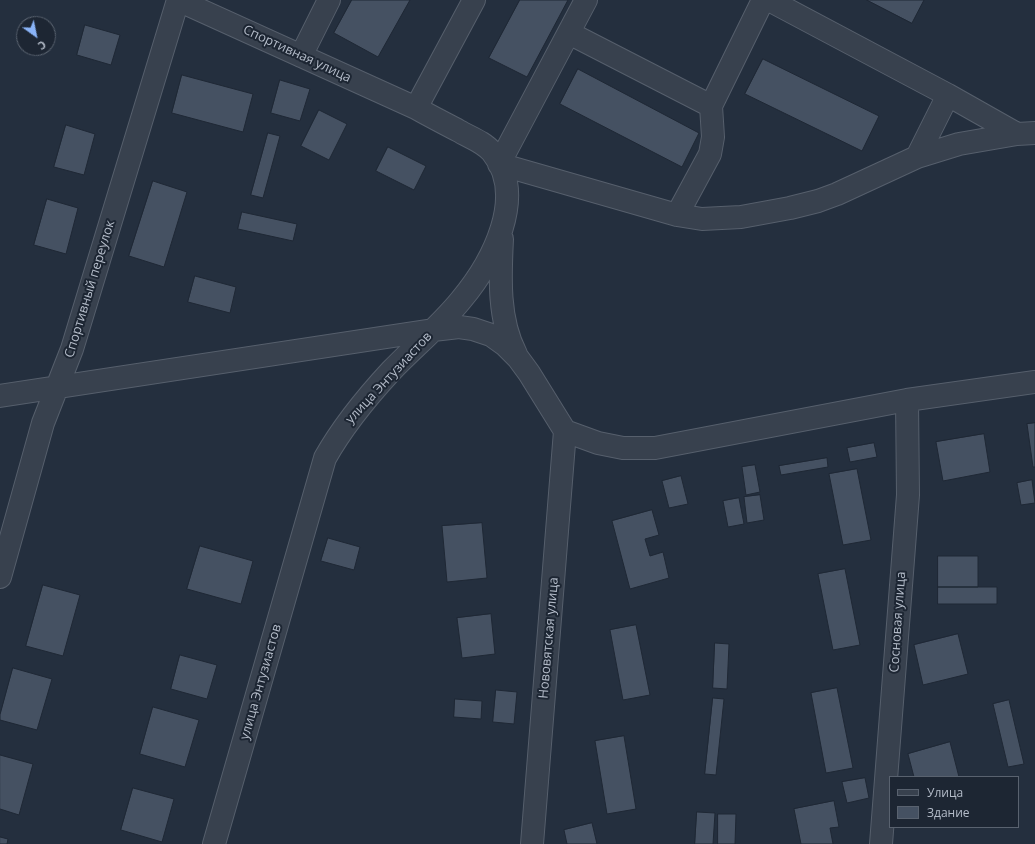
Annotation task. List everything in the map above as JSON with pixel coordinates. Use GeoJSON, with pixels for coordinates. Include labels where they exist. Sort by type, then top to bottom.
{"type":"FeatureCollection","features":[{"type":"Feature","properties":{"kind":"street"},"geometry":{"type":"LineString","coordinates":[[301,56],[329,0]]}},
{"type":"Feature","properties":{"kind":"street"},"geometry":{"type":"LineString","coordinates":[[416,108],[474,0]]}},
{"type":"Feature","properties":{"kind":"street"},"geometry":{"type":"LineString","coordinates":[[586,0],[499,164],[677,215],[702,219],[741,217],[818,201],[837,194],[917,157],[960,144],[1026,133]]}},
{"type":"Feature","properties":{"kind":"street"},"geometry":{"type":"LineString","coordinates":[[677,215],[710,154],[713,136],[711,106],[763,0]]}},
{"type":"Feature","properties":{"kind":"street"},"geometry":{"type":"LineString","coordinates":[[768,0],[948,95],[1026,133]]}},
{"type":"Feature","properties":{"kind":"street","name":"Спортивная улица"},"geometry":{"type":"LineString","coordinates":[[187,2],[416,108]]}},
{"type":"Feature","properties":{"kind":"street","name":"Спортивный переулок"},"geometry":{"type":"LineString","coordinates":[[0,577],[43,423],[72,349],[187,2]]}},
{"type":"Feature","properties":{"kind":"street"},"geometry":{"type":"LineString","coordinates":[[569,33],[711,106]]}},
{"type":"Feature","properties":{"kind":"street"},"geometry":{"type":"LineString","coordinates":[[917,157],[948,95]]}},
{"type":"Feature","properties":{"kind":"street","name":"улица Энтузиастов"},"geometry":{"type":"LineString","coordinates":[[214,844],[325,458],[338,435],[353,415],[392,371],[461,301],[480,275],[492,253],[503,226],[507,199],[506,183],[499,164],[491,151],[476,140],[416,108]]}},
{"type":"Feature","properties":{"kind":"street"},"geometry":{"type":"LineString","coordinates":[[503,226],[501,259],[502,287],[504,323],[509,341],[518,358],[565,431],[598,442],[623,448],[655,448],[907,400],[1035,382]]}},
{"type":"Feature","properties":{"kind":"street"},"geometry":{"type":"LineString","coordinates":[[0,396],[459,327],[473,329],[491,335],[505,345],[518,358]]}},
{"type":"Feature","properties":{"kind":"street","name":"Сосновая улица"},"geometry":{"type":"LineString","coordinates":[[881,844],[908,495],[907,400]]}},
{"type":"Feature","properties":{"kind":"street","name":"Нововятская улица"},"geometry":{"type":"LineString","coordinates":[[532,844],[565,431]]}},
{"type":"Feature","properties":{"kind":"building"},"geometry":{"type":"Polygon","coordinates":[[[352,0],[410,0],[378,57],[334,33],[352,0]]]}},
{"type":"Feature","properties":{"kind":"building"},"geometry":{"type":"Polygon","coordinates":[[[520,0],[568,0],[527,77],[489,58],[520,0]]]}},
{"type":"Feature","properties":{"kind":"building"},"geometry":{"type":"Polygon","coordinates":[[[867,0],[924,0],[912,23],[867,0]]]}},
{"type":"Feature","properties":{"kind":"building"},"geometry":{"type":"Polygon","coordinates":[[[85,25],[120,35],[111,65],[77,55],[85,25]]]}},
{"type":"Feature","properties":{"kind":"building"},"geometry":{"type":"Polygon","coordinates":[[[763,59],[879,116],[862,151],[745,94],[763,59]]]}},
{"type":"Feature","properties":{"kind":"building"},"geometry":{"type":"Polygon","coordinates":[[[578,69],[699,133],[682,167],[560,104],[578,69]]]}},
{"type":"Feature","properties":{"kind":"building"},"geometry":{"type":"Polygon","coordinates":[[[182,75],[253,94],[243,132],[172,113],[182,75]]]}},
{"type":"Feature","properties":{"kind":"building"},"geometry":{"type":"Polygon","coordinates":[[[280,80],[310,89],[300,121],[271,113],[280,80]]]}},
{"type":"Feature","properties":{"kind":"building"},"geometry":{"type":"Polygon","coordinates":[[[319,110],[347,124],[329,160],[301,146],[319,110]]]}},
{"type":"Feature","properties":{"kind":"building"},"geometry":{"type":"Polygon","coordinates":[[[66,125],[95,134],[84,175],[54,167],[66,125]]]}},
{"type":"Feature","properties":{"kind":"building"},"geometry":{"type":"Polygon","coordinates":[[[268,133],[280,136],[263,198],[251,195],[268,133]]]}},
{"type":"Feature","properties":{"kind":"building"},"geometry":{"type":"Polygon","coordinates":[[[388,147],[426,166],[414,190],[376,171],[388,147]]]}},
{"type":"Feature","properties":{"kind":"building"},"geometry":{"type":"Polygon","coordinates":[[[153,181],[187,192],[164,267],[129,256],[153,181]]]}},
{"type":"Feature","properties":{"kind":"building"},"geometry":{"type":"Polygon","coordinates":[[[47,199],[78,208],[66,254],[34,245],[47,199]]]}},
{"type":"Feature","properties":{"kind":"building"},"geometry":{"type":"Polygon","coordinates":[[[242,212],[297,224],[293,241],[238,229],[242,212]]]}},
{"type":"Feature","properties":{"kind":"building"},"geometry":{"type":"Polygon","coordinates":[[[195,276],[236,287],[230,313],[188,302],[195,276]]]}},
{"type":"Feature","properties":{"kind":"building"},"geometry":{"type":"Polygon","coordinates":[[[1035,423],[1035,467],[1033,467],[1027,424],[1035,423]]]}},
{"type":"Feature","properties":{"kind":"building"},"geometry":{"type":"Polygon","coordinates":[[[984,434],[990,472],[943,481],[936,442],[984,434]]]}},
{"type":"Feature","properties":{"kind":"building"},"geometry":{"type":"Polygon","coordinates":[[[874,443],[877,457],[850,462],[847,448],[874,443]]]}},
{"type":"Feature","properties":{"kind":"building"},"geometry":{"type":"Polygon","coordinates":[[[827,458],[828,467],[781,475],[779,466],[827,458]]]}},
{"type":"Feature","properties":{"kind":"building"},"geometry":{"type":"Polygon","coordinates":[[[755,465],[760,492],[746,495],[742,467],[755,465]]]}},
{"type":"Feature","properties":{"kind":"building"},"geometry":{"type":"Polygon","coordinates":[[[857,469],[871,540],[843,545],[829,474],[857,469]]]}},
{"type":"Feature","properties":{"kind":"building"},"geometry":{"type":"Polygon","coordinates":[[[681,476],[688,504],[669,508],[662,481],[681,476]]]}},
{"type":"Feature","properties":{"kind":"building"},"geometry":{"type":"Polygon","coordinates":[[[1032,480],[1035,503],[1021,505],[1017,483],[1032,480]]]}},
{"type":"Feature","properties":{"kind":"building"},"geometry":{"type":"Polygon","coordinates":[[[760,495],[764,520],[747,523],[744,497],[760,495]]]}},
{"type":"Feature","properties":{"kind":"building"},"geometry":{"type":"Polygon","coordinates":[[[739,498],[744,524],[728,527],[723,501],[739,498]]]}},
{"type":"Feature","properties":{"kind":"building"},"geometry":{"type":"Polygon","coordinates":[[[652,510],[659,535],[645,539],[650,556],[663,552],[669,578],[630,589],[612,521],[652,510]]]}},
{"type":"Feature","properties":{"kind":"building"},"geometry":{"type":"Polygon","coordinates":[[[482,523],[487,578],[447,582],[442,526],[482,523]]]}},
{"type":"Feature","properties":{"kind":"building"},"geometry":{"type":"Polygon","coordinates":[[[328,538],[360,547],[354,570],[321,561],[328,538]]]}},
{"type":"Feature","properties":{"kind":"building"},"geometry":{"type":"Polygon","coordinates":[[[200,546],[253,561],[241,604],[187,589],[200,546]]]}},
{"type":"Feature","properties":{"kind":"building"},"geometry":{"type":"Polygon","coordinates":[[[938,556],[978,556],[978,587],[938,587],[938,556]]]}},
{"type":"Feature","properties":{"kind":"building"},"geometry":{"type":"Polygon","coordinates":[[[845,569],[860,645],[833,650],[818,574],[845,569]]]}},
{"type":"Feature","properties":{"kind":"building"},"geometry":{"type":"Polygon","coordinates":[[[43,585],[80,595],[63,656],[26,646],[43,585]]]}},
{"type":"Feature","properties":{"kind":"building"},"geometry":{"type":"Polygon","coordinates":[[[938,587],[997,587],[997,604],[938,604],[938,587]]]}},
{"type":"Feature","properties":{"kind":"building"},"geometry":{"type":"Polygon","coordinates":[[[491,614],[495,654],[462,658],[457,618],[491,614]]]}},
{"type":"Feature","properties":{"kind":"building"},"geometry":{"type":"Polygon","coordinates":[[[636,625],[650,695],[623,700],[610,630],[636,625]]]}},
{"type":"Feature","properties":{"kind":"building"},"geometry":{"type":"Polygon","coordinates":[[[958,634],[968,674],[923,685],[914,645],[958,634]]]}},
{"type":"Feature","properties":{"kind":"building"},"geometry":{"type":"Polygon","coordinates":[[[715,643],[729,644],[727,689],[713,688],[715,643]]]}},
{"type":"Feature","properties":{"kind":"building"},"geometry":{"type":"Polygon","coordinates":[[[180,655],[217,665],[207,699],[171,689],[180,655]]]}},
{"type":"Feature","properties":{"kind":"building"},"geometry":{"type":"Polygon","coordinates":[[[13,668],[52,679],[37,730],[0,720],[0,715],[13,668]]]}},
{"type":"Feature","properties":{"kind":"building"},"geometry":{"type":"Polygon","coordinates":[[[837,688],[853,768],[826,773],[811,693],[837,688]]]}},
{"type":"Feature","properties":{"kind":"building"},"geometry":{"type":"Polygon","coordinates":[[[496,690],[517,692],[514,724],[493,722],[496,690]]]}},
{"type":"Feature","properties":{"kind":"building"},"geometry":{"type":"Polygon","coordinates":[[[713,698],[724,699],[716,775],[705,774],[713,698]]]}},
{"type":"Feature","properties":{"kind":"building"},"geometry":{"type":"Polygon","coordinates":[[[455,699],[482,701],[481,719],[454,717],[455,699]]]}},
{"type":"Feature","properties":{"kind":"building"},"geometry":{"type":"Polygon","coordinates":[[[1009,700],[1024,764],[1008,767],[993,704],[1009,700]]]}},
{"type":"Feature","properties":{"kind":"building"},"geometry":{"type":"Polygon","coordinates":[[[153,707],[199,720],[185,767],[140,754],[153,707]]]}},
{"type":"Feature","properties":{"kind":"building"},"geometry":{"type":"Polygon","coordinates":[[[624,736],[636,809],[607,814],[595,741],[624,736]]]}},
{"type":"Feature","properties":{"kind":"building"},"geometry":{"type":"Polygon","coordinates":[[[950,742],[959,776],[914,776],[908,754],[950,742]]]}},
{"type":"Feature","properties":{"kind":"building"},"geometry":{"type":"Polygon","coordinates":[[[0,755],[33,764],[19,815],[0,809],[0,755]]]}},
{"type":"Feature","properties":{"kind":"building"},"geometry":{"type":"Polygon","coordinates":[[[865,778],[869,798],[847,803],[842,782],[865,778]]]}},
{"type":"Feature","properties":{"kind":"building"},"geometry":{"type":"Polygon","coordinates":[[[133,788],[174,799],[162,842],[121,830],[133,788]]]}},
{"type":"Feature","properties":{"kind":"building"},"geometry":{"type":"Polygon","coordinates":[[[834,801],[839,827],[830,828],[833,844],[801,844],[794,809],[834,801]]]}},
{"type":"Feature","properties":{"kind":"building"},"geometry":{"type":"Polygon","coordinates":[[[697,812],[715,813],[713,844],[695,844],[697,812]]]}},
{"type":"Feature","properties":{"kind":"building"},"geometry":{"type":"Polygon","coordinates":[[[718,814],[736,814],[735,844],[718,844],[718,814]]]}},
{"type":"Feature","properties":{"kind":"building"},"geometry":{"type":"Polygon","coordinates":[[[592,823],[597,844],[567,844],[564,830],[592,823]]]}},
{"type":"Feature","properties":{"kind":"building"},"geometry":{"type":"Polygon","coordinates":[[[0,837],[8,839],[7,844],[0,844],[0,837]]]}}]}
